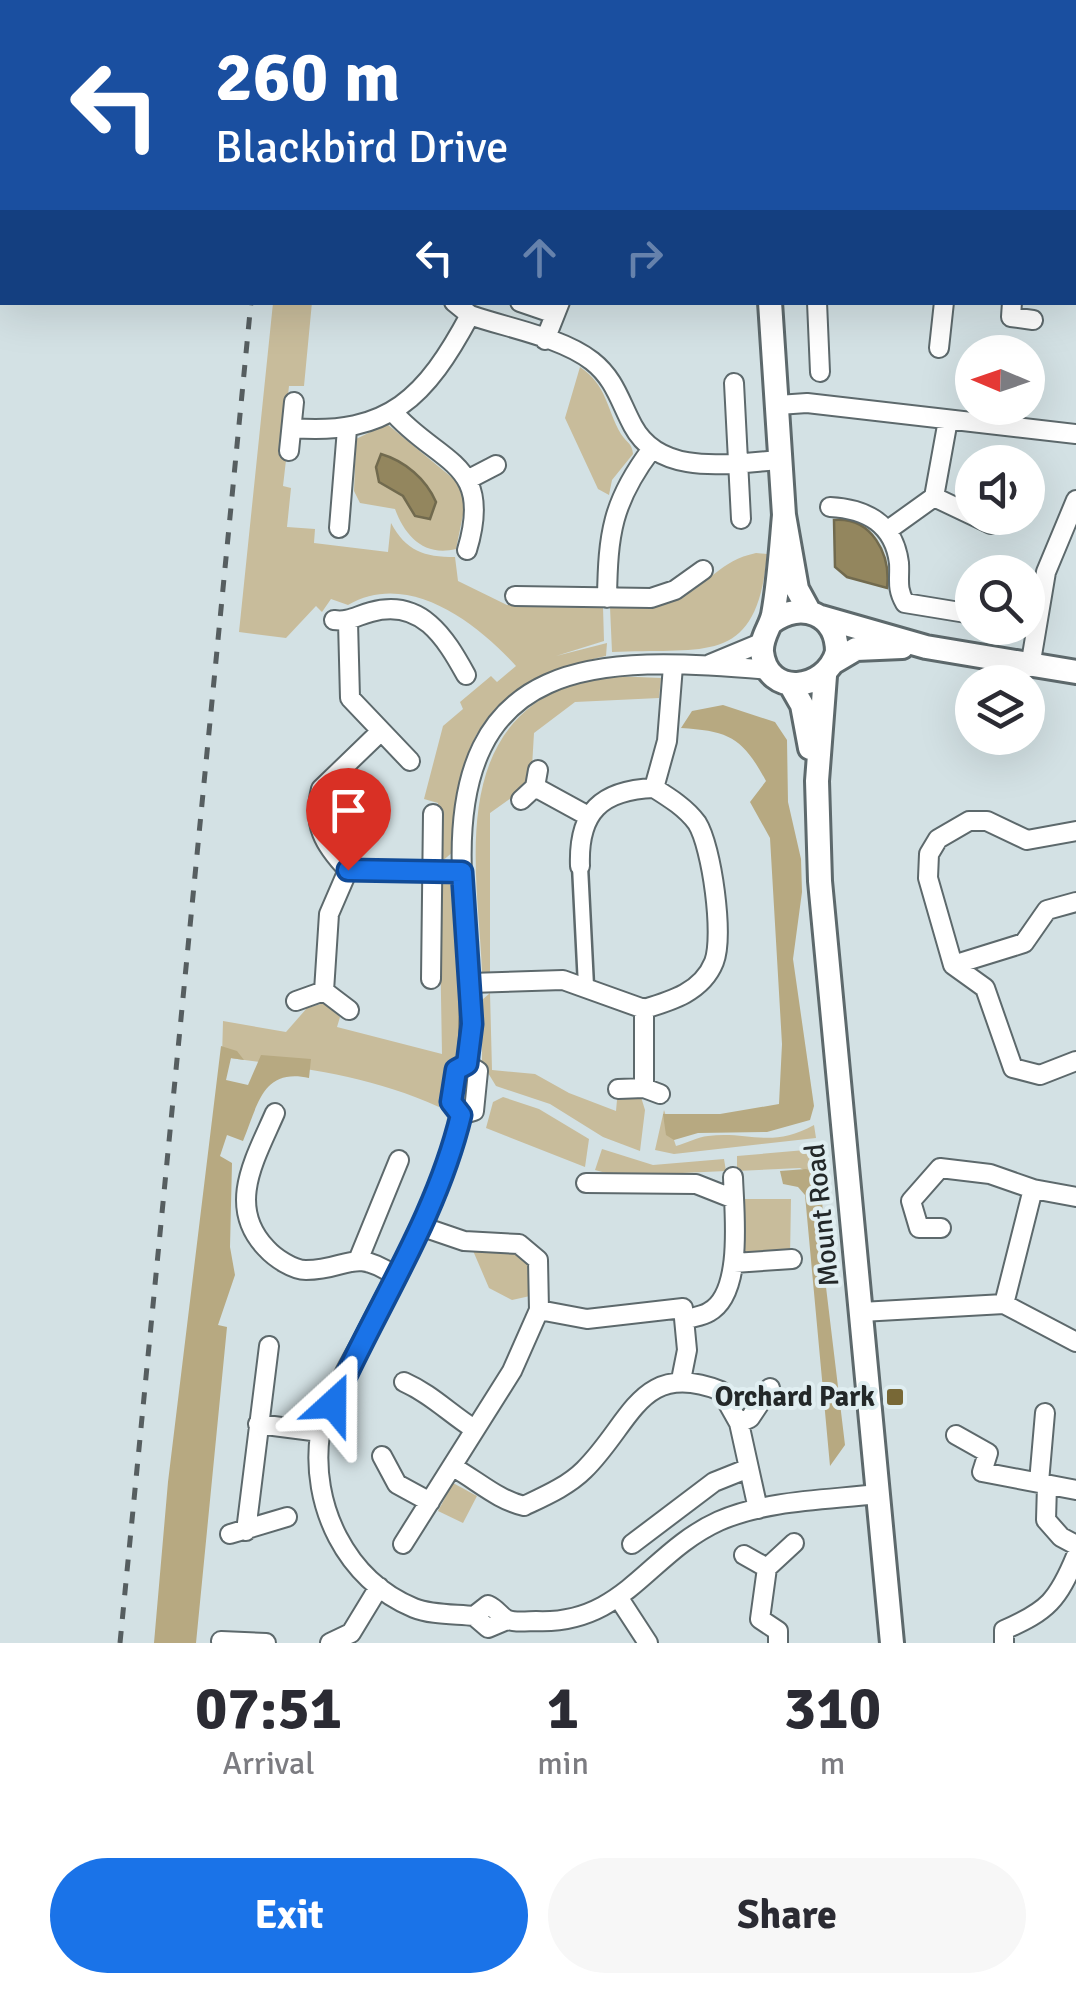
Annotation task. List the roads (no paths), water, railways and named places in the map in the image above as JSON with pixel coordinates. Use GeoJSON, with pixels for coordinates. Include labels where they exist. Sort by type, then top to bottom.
{"type":"FeatureCollection","features":[{"type":"Feature","properties":{"kind":"street"},"geometry":{"type":"LineString","coordinates":[[458,305],[470,315],[590,358],[607,374],[633,428],[651,450],[681,462],[781,460]]}},
{"type":"Feature","properties":{"kind":"street"},"geometry":{"type":"LineString","coordinates":[[770,305],[784,515],[797,589],[834,632],[830,669]]}},
{"type":"Feature","properties":{"kind":"street"},"geometry":{"type":"LineString","coordinates":[[816,305],[820,372]]}},
{"type":"Feature","properties":{"kind":"street"},"geometry":{"type":"LineString","coordinates":[[938,348],[944,305]]}},
{"type":"Feature","properties":{"kind":"street"},"geometry":{"type":"LineString","coordinates":[[1012,305],[1011,318],[1034,320]]}},
{"type":"Feature","properties":{"kind":"street"},"geometry":{"type":"LineString","coordinates":[[545,340],[557,308]]}},
{"type":"Feature","properties":{"kind":"street"},"geometry":{"type":"LineString","coordinates":[[292,428],[347,430],[392,411],[437,372],[470,315]]}},
{"type":"Feature","properties":{"kind":"street"},"geometry":{"type":"LineString","coordinates":[[734,383],[740,519]]}},
{"type":"Feature","properties":{"kind":"street"},"geometry":{"type":"LineString","coordinates":[[289,451],[294,402]]}},
{"type":"Feature","properties":{"kind":"street"},"geometry":{"type":"LineString","coordinates":[[778,405],[806,403],[1076,434]]}},
{"type":"Feature","properties":{"kind":"street"},"geometry":{"type":"LineString","coordinates":[[392,411],[414,436],[454,460],[469,479],[473,530],[466,550]]}},
{"type":"Feature","properties":{"kind":"street"},"geometry":{"type":"LineString","coordinates":[[888,530],[934,496],[948,420]]}},
{"type":"Feature","properties":{"kind":"street"},"geometry":{"type":"LineString","coordinates":[[340,528],[347,430]]}},
{"type":"Feature","properties":{"kind":"street"},"geometry":{"type":"LineString","coordinates":[[608,598],[610,527],[621,495],[651,450]]}},
{"type":"Feature","properties":{"kind":"street"},"geometry":{"type":"LineString","coordinates":[[469,479],[496,465]]}},
{"type":"Feature","properties":{"kind":"street"},"geometry":{"type":"LineString","coordinates":[[934,496],[955,506]]}},
{"type":"Feature","properties":{"kind":"street"},"geometry":{"type":"LineString","coordinates":[[1030,665],[1046,572],[1076,500]]}},
{"type":"Feature","properties":{"kind":"street"},"geometry":{"type":"LineString","coordinates":[[830,507],[866,514],[888,530],[900,569],[898,590],[905,602],[955,611]]}},
{"type":"Feature","properties":{"kind":"street"},"geometry":{"type":"LineString","coordinates":[[770,670],[767,632],[784,515]]}},
{"type":"Feature","properties":{"kind":"street"},"geometry":{"type":"LineString","coordinates":[[515,596],[608,598],[663,594],[704,570]]}},
{"type":"Feature","properties":{"kind":"street"},"geometry":{"type":"LineString","coordinates":[[410,761],[379,733],[350,698],[341,621],[393,608],[420,616],[441,631],[469,679]]}},
{"type":"Feature","properties":{"kind":"street"},"geometry":{"type":"LineString","coordinates":[[710,664],[767,632],[796,610],[926,646],[1020,665]]}},
{"type":"Feature","properties":{"kind":"street"},"geometry":{"type":"LineString","coordinates":[[467,1064],[470,983],[462,818],[471,771],[494,722],[530,688],[608,666],[710,664],[770,670],[790,684],[802,685],[856,648],[926,646]]}},
{"type":"Feature","properties":{"kind":"street"},"geometry":{"type":"LineString","coordinates":[[654,788],[668,742],[673,666]]}},
{"type":"Feature","properties":{"kind":"street","name":"Mount Road"},"geometry":{"type":"LineString","coordinates":[[830,669],[817,781],[820,881],[892,1643]]}},
{"type":"Feature","properties":{"kind":"street"},"geometry":{"type":"LineString","coordinates":[[1045,669],[1076,672]]}},
{"type":"Feature","properties":{"kind":"street","name":"Mount Road"},"geometry":{"type":"LineString","coordinates":[[790,684],[802,705],[817,781]]}},
{"type":"Feature","properties":{"kind":"street"},"geometry":{"type":"LineString","coordinates":[[379,733],[321,789],[316,807],[326,846],[348,870],[462,872]]}},
{"type":"Feature","properties":{"kind":"street"},"geometry":{"type":"LineString","coordinates":[[531,786],[588,816]]}},
{"type":"Feature","properties":{"kind":"street"},"geometry":{"type":"LineString","coordinates":[[470,983],[563,980],[644,1009],[696,987],[714,963],[717,940],[709,849],[696,822],[654,788],[628,789],[588,816],[579,840],[586,986]]}},
{"type":"Feature","properties":{"kind":"street"},"geometry":{"type":"LineString","coordinates":[[431,979],[433,814]]}},
{"type":"Feature","properties":{"kind":"street"},"geometry":{"type":"LineString","coordinates":[[1076,831],[1027,840],[987,822],[968,821],[938,839],[929,854],[928,878],[953,966],[984,988],[1013,1068],[1040,1074],[1076,1061]]}},
{"type":"Feature","properties":{"kind":"street"},"geometry":{"type":"LineString","coordinates":[[324,991],[330,914],[348,870]]}},
{"type":"Feature","properties":{"kind":"street"},"geometry":{"type":"LineString","coordinates":[[953,966],[1024,943],[1047,910],[1076,902]]}},
{"type":"Feature","properties":{"kind":"street"},"geometry":{"type":"LineString","coordinates":[[296,1001],[324,991]]}},
{"type":"Feature","properties":{"kind":"street"},"geometry":{"type":"LineString","coordinates":[[324,991],[349,1010]]}},
{"type":"Feature","properties":{"kind":"street"},"geometry":{"type":"LineString","coordinates":[[618,1088],[652,1092],[644,1009]]}},
{"type":"Feature","properties":{"kind":"street"},"geometry":{"type":"LineString","coordinates":[[461,1115],[474,1111],[479,1090],[478,1071],[467,1064]]}},
{"type":"Feature","properties":{"kind":"street"},"geometry":{"type":"LineString","coordinates":[[461,1115],[451,1102],[452,1088],[456,1070],[467,1064]]}},
{"type":"Feature","properties":{"kind":"street"},"geometry":{"type":"LineString","coordinates":[[275,1113],[253,1165],[244,1201],[250,1231],[273,1256],[302,1270],[359,1258],[394,1275]]}},
{"type":"Feature","properties":{"kind":"street"},"geometry":{"type":"LineString","coordinates":[[461,1115],[452,1154],[423,1227],[394,1275],[320,1432],[321,1490],[334,1534],[379,1587],[416,1609],[474,1616],[488,1628],[507,1620],[577,1617],[620,1600],[631,1585],[691,1536],[758,1509],[878,1494]]}},
{"type":"Feature","properties":{"kind":"street"},"geometry":{"type":"LineString","coordinates":[[359,1258],[399,1160]]}},
{"type":"Feature","properties":{"kind":"street"},"geometry":{"type":"LineString","coordinates":[[941,1228],[920,1228],[911,1200],[940,1168],[990,1174],[1076,1197]]}},
{"type":"Feature","properties":{"kind":"street"},"geometry":{"type":"LineString","coordinates":[[686,1319],[711,1312],[724,1297],[734,1263],[733,1177]]}},
{"type":"Feature","properties":{"kind":"street"},"geometry":{"type":"LineString","coordinates":[[586,1183],[696,1184],[734,1199]]}},
{"type":"Feature","properties":{"kind":"street"},"geometry":{"type":"LineString","coordinates":[[1004,1304],[1033,1188]]}},
{"type":"Feature","properties":{"kind":"street"},"geometry":{"type":"LineString","coordinates":[[402,1544],[512,1371],[539,1310],[538,1260],[518,1244],[464,1241],[423,1227]]}},
{"type":"Feature","properties":{"kind":"street"},"geometry":{"type":"LineString","coordinates":[[734,1263],[792,1259]]}},
{"type":"Feature","properties":{"kind":"street"},"geometry":{"type":"LineString","coordinates":[[862,1312],[1004,1304],[1076,1342]]}},
{"type":"Feature","properties":{"kind":"street"},"geometry":{"type":"LineString","coordinates":[[539,1310],[587,1319],[683,1308],[686,1319],[682,1380]]}},
{"type":"Feature","properties":{"kind":"street"},"geometry":{"type":"LineString","coordinates":[[268,1346],[238,1532],[288,1517]]}},
{"type":"Feature","properties":{"kind":"street"},"geometry":{"type":"LineString","coordinates":[[453,1468],[486,1485],[502,1501],[524,1506],[586,1469],[606,1439],[655,1386],[682,1380],[722,1391],[740,1423],[758,1509]]}},
{"type":"Feature","properties":{"kind":"street"},"geometry":{"type":"LineString","coordinates":[[404,1382],[432,1395],[449,1413],[474,1429]]}},
{"type":"Feature","properties":{"kind":"street"},"geometry":{"type":"LineString","coordinates":[[740,1423],[750,1418],[770,1388]]}},
{"type":"Feature","properties":{"kind":"street"},"geometry":{"type":"LineString","coordinates":[[1004,1643],[1004,1630],[1036,1616],[1059,1595],[1075,1556],[1046,1520],[1045,1413]]}},
{"type":"Feature","properties":{"kind":"street"},"geometry":{"type":"LineString","coordinates":[[258,1424],[320,1432]]}},
{"type":"Feature","properties":{"kind":"street"},"geometry":{"type":"LineString","coordinates":[[956,1435],[988,1452],[982,1472],[1076,1490]]}},
{"type":"Feature","properties":{"kind":"street"},"geometry":{"type":"LineString","coordinates":[[382,1456],[397,1484],[430,1502]]}},
{"type":"Feature","properties":{"kind":"street"},"geometry":{"type":"LineString","coordinates":[[632,1544],[714,1482],[749,1468]]}},
{"type":"Feature","properties":{"kind":"street"},"geometry":{"type":"LineString","coordinates":[[778,1643],[778,1630],[760,1619],[767,1568],[794,1543]]}},
{"type":"Feature","properties":{"kind":"street"},"geometry":{"type":"LineString","coordinates":[[744,1555],[767,1568]]}},
{"type":"Feature","properties":{"kind":"street"},"geometry":{"type":"LineString","coordinates":[[330,1643],[351,1632],[379,1587]]}},
{"type":"Feature","properties":{"kind":"street"},"geometry":{"type":"LineString","coordinates":[[620,1600],[648,1643]]}},
{"type":"Feature","properties":{"kind":"street"},"geometry":{"type":"LineString","coordinates":[[222,1642],[266,1643]]}},
{"type":"Feature","properties":{"kind":"railway"},"geometry":{"type":"LineString","coordinates":[[120,1643],[251,305]]}},
{"type":"Feature","properties":{"kind":"place","name":"Orchard Park"},"geometry":{"type":"Point","coordinates":[895,1397]}}]}
